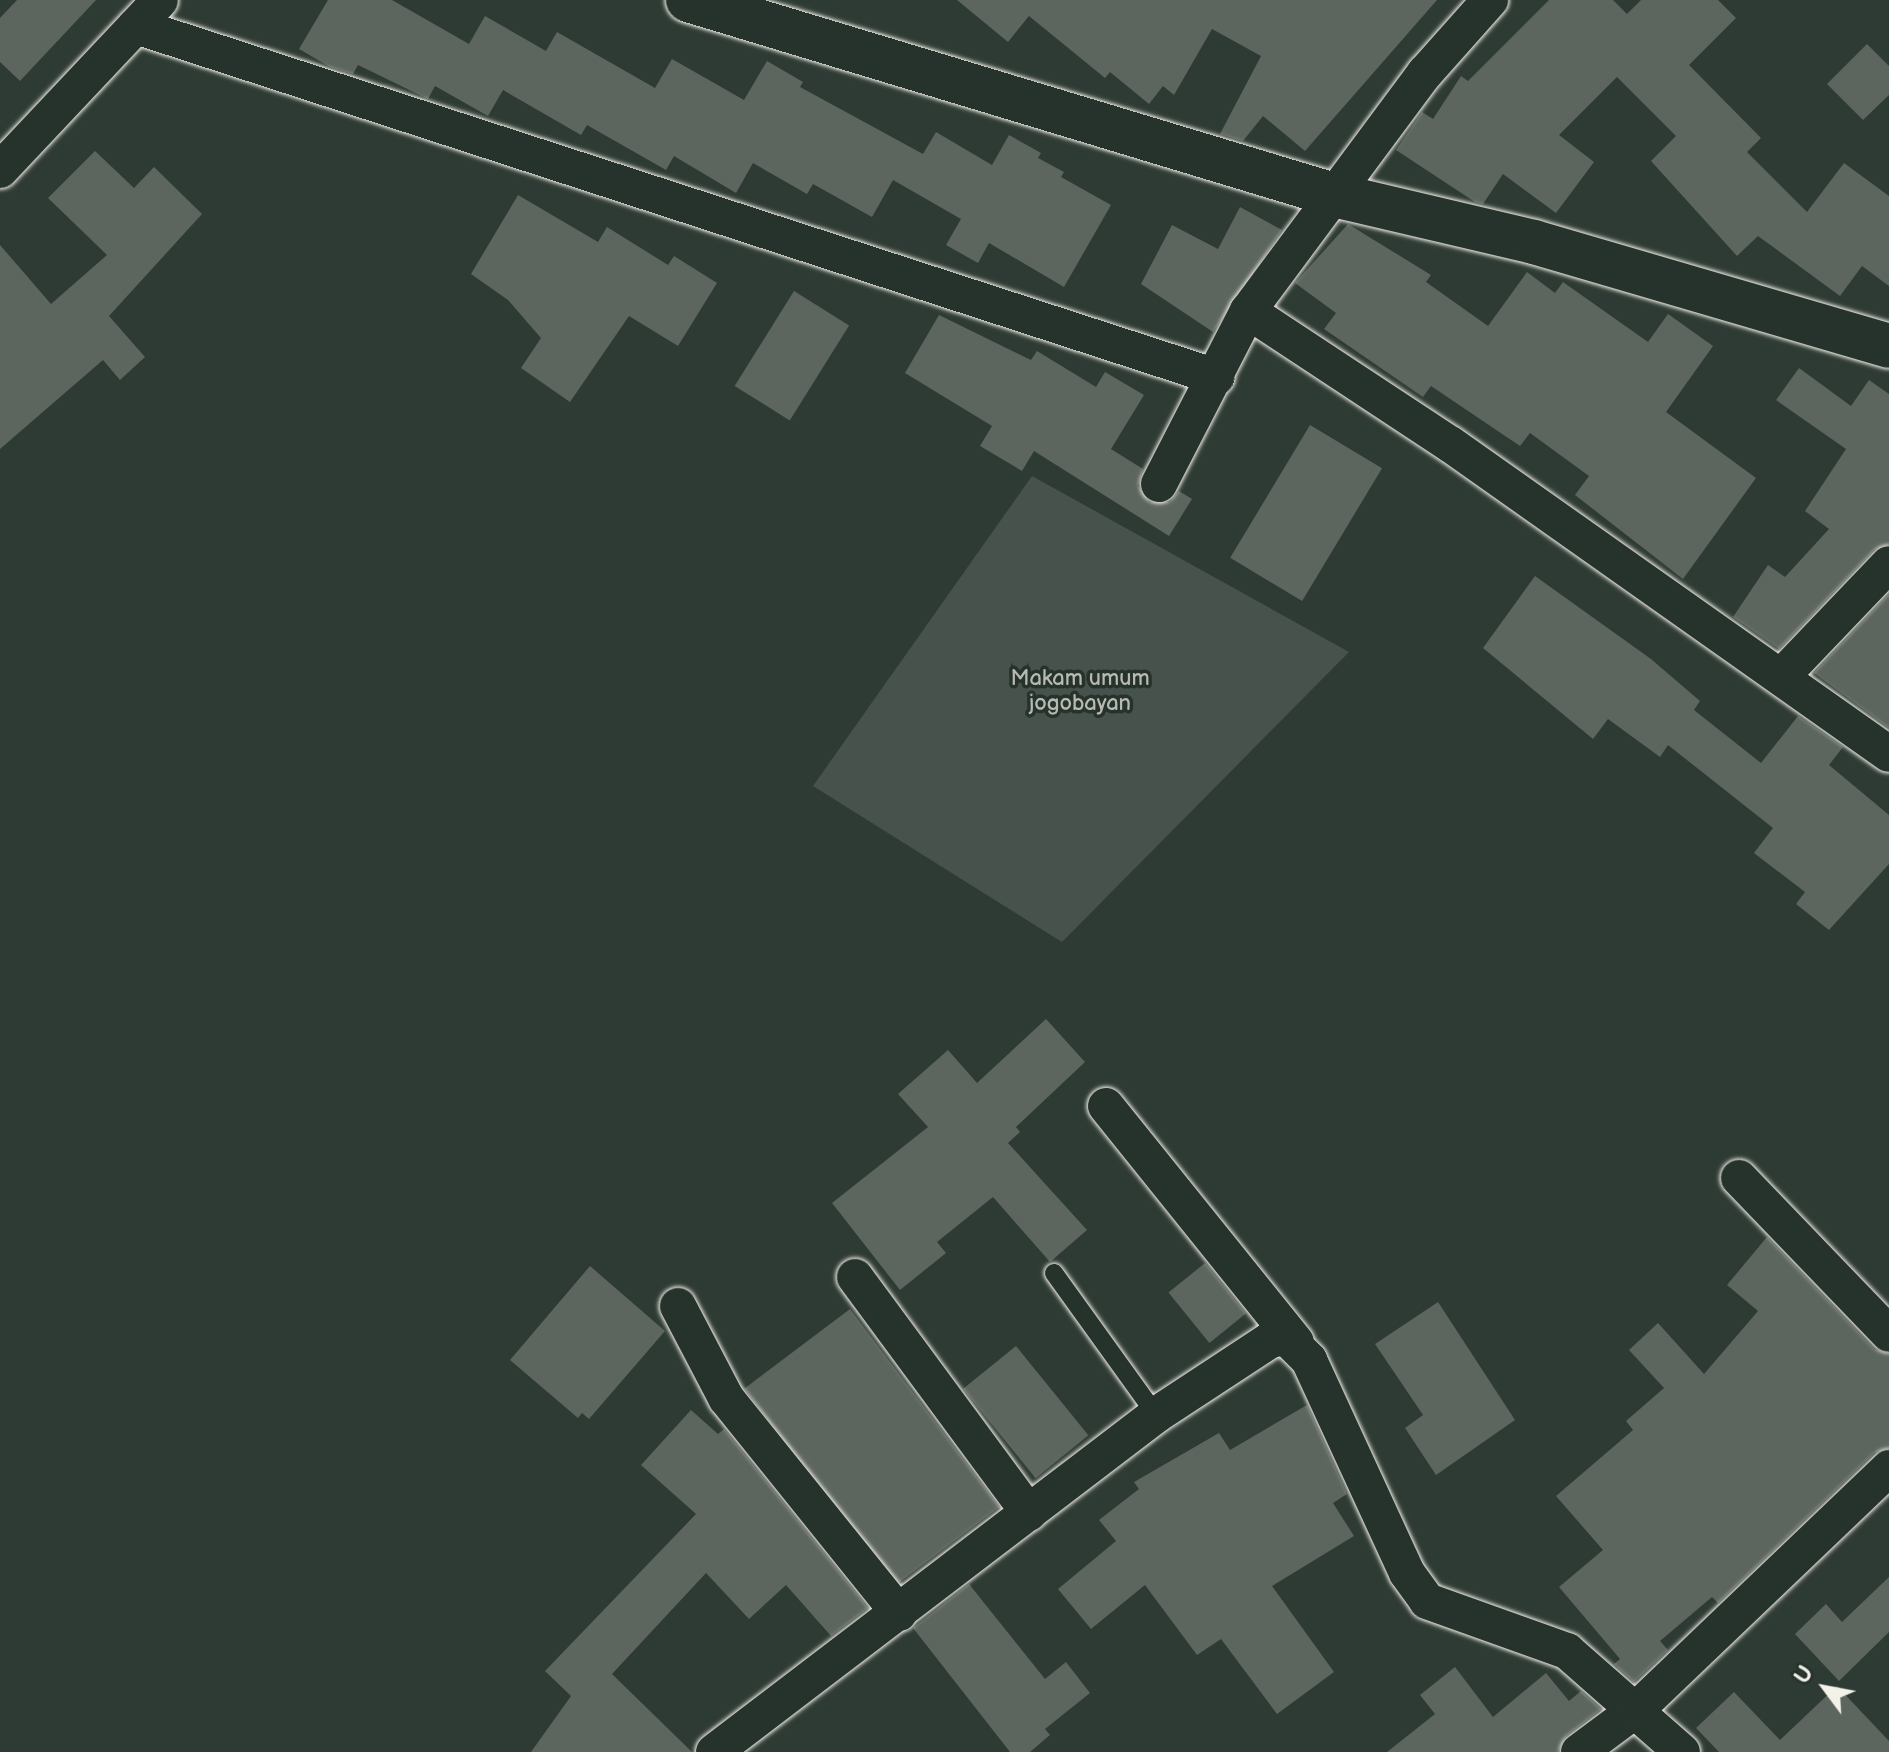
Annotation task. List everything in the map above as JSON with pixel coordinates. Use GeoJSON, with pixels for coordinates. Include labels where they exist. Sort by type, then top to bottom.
{"type":"FeatureCollection","features":[{"type":"Feature","properties":{"kind":"street"},"geometry":{"type":"LineString","coordinates":[[0,170],[160,0]]}},
{"type":"Feature","properties":{"kind":"street"},"geometry":{"type":"LineString","coordinates":[[688,0],[1334,195],[1534,242],[1889,346]]}},
{"type":"Feature","properties":{"kind":"street"},"geometry":{"type":"LineString","coordinates":[[1159,484],[1248,311],[1425,73],[1490,0]]}},
{"type":"Feature","properties":{"kind":"street"},"geometry":{"type":"LineString","coordinates":[[136,26],[1216,377]]}},
{"type":"Feature","properties":{"kind":"street"},"geometry":{"type":"LineString","coordinates":[[1248,311],[1889,754]]}},
{"type":"Feature","properties":{"kind":"street"},"geometry":{"type":"LineString","coordinates":[[1781,677],[1889,564]]}},
{"type":"Feature","properties":{"kind":"street"},"geometry":{"type":"LineString","coordinates":[[1106,1106],[1296,1342],[1407,1573],[1427,1601],[1567,1651],[1637,1709],[1682,1752]]}},
{"type":"Feature","properties":{"kind":"street"},"geometry":{"type":"LineString","coordinates":[[1739,1178],[1889,1334]]}},
{"type":"Feature","properties":{"kind":"street"},"geometry":{"type":"LineString","coordinates":[[855,1277],[1029,1513]]}},
{"type":"Feature","properties":{"kind":"street"},"geometry":{"type":"LineString","coordinates":[[678,1306],[726,1398],[899,1613]]}},
{"type":"Feature","properties":{"kind":"street"},"geometry":{"type":"LineString","coordinates":[[714,1752],[1156,1415],[1270,1340],[1296,1342]]}},
{"type":"Feature","properties":{"kind":"street"},"geometry":{"type":"LineString","coordinates":[[1579,1752],[1637,1709],[1889,1468]]}},
{"type":"Feature","properties":{"kind":"lane"},"geometry":{"type":"LineString","coordinates":[[1054,1273],[1156,1415]]}},
{"type":"Feature","properties":{"kind":"green space","name":"Makam umum jogobayan"},"geometry":{"type":"Polygon","coordinates":[[[1032,476],[1349,652],[1062,942],[813,786],[1032,476]]]}},
{"type":"Feature","properties":{"kind":"building"},"geometry":{"type":"Polygon","coordinates":[[[17,0],[96,0],[20,81],[0,62],[0,18],[17,0]]]}},
{"type":"Feature","properties":{"kind":"building"},"geometry":{"type":"Polygon","coordinates":[[[328,0],[392,0],[469,44],[485,16],[546,51],[557,32],[655,88],[672,59],[744,100],[767,61],[803,82],[800,87],[923,154],[936,132],[992,165],[1009,135],[1041,153],[1038,158],[1064,172],[1061,177],[1111,205],[1064,287],[989,243],[978,263],[946,245],[961,219],[893,180],[872,217],[813,184],[807,194],[753,163],[736,193],[674,156],[666,170],[587,125],[581,135],[503,90],[488,116],[435,86],[428,99],[358,65],[353,74],[330,67],[299,49],[328,0]]]}},
{"type":"Feature","properties":{"kind":"building"},"geometry":{"type":"Polygon","coordinates":[[[957,0],[1437,0],[1305,151],[1263,116],[1243,141],[1220,134],[1261,56],[1212,29],[1174,95],[1163,86],[1149,104],[1110,72],[1105,78],[1029,16],[1008,42],[957,0]]]}},
{"type":"Feature","properties":{"kind":"building"},"geometry":{"type":"Polygon","coordinates":[[[1549,0],[1613,0],[1627,14],[1641,0],[1718,0],[1736,18],[1689,65],[1761,138],[1747,152],[1807,212],[1844,163],[1889,196],[1889,286],[1862,266],[1840,296],[1758,236],[1737,256],[1651,161],[1676,136],[1617,77],[1559,135],[1594,162],[1556,213],[1503,174],[1483,204],[1475,202],[1396,150],[1422,112],[1433,119],[1461,76],[1468,81],[1549,0]]]}},
{"type":"Feature","properties":{"kind":"building"},"geometry":{"type":"Polygon","coordinates":[[[1867,44],[1889,66],[1889,95],[1863,120],[1827,84],[1867,44]]]}},
{"type":"Feature","properties":{"kind":"building"},"geometry":{"type":"Polygon","coordinates":[[[95,151],[134,188],[154,167],[202,214],[109,316],[145,357],[120,380],[103,360],[0,449],[0,245],[51,304],[107,255],[48,198],[95,151]]]}},
{"type":"Feature","properties":{"kind":"building"},"geometry":{"type":"Polygon","coordinates":[[[518,195],[598,242],[607,227],[668,265],[674,256],[717,283],[678,346],[629,316],[570,402],[521,368],[541,338],[508,300],[471,274],[518,195]]]}},
{"type":"Feature","properties":{"kind":"building"},"geometry":{"type":"Polygon","coordinates":[[[1240,207],[1282,230],[1213,332],[1141,284],[1172,225],[1218,249],[1240,207]]]}},
{"type":"Feature","properties":{"kind":"building"},"geometry":{"type":"Polygon","coordinates":[[[1348,224],[1431,275],[1426,282],[1488,326],[1527,272],[1555,293],[1563,282],[1648,342],[1668,314],[1713,346],[1666,412],[1756,478],[1683,579],[1575,495],[1589,476],[1530,433],[1520,446],[1431,386],[1423,397],[1324,329],[1336,313],[1295,283],[1348,224]]]}},
{"type":"Feature","properties":{"kind":"building"},"geometry":{"type":"Polygon","coordinates":[[[794,291],[849,325],[790,420],[735,386],[794,291]]]}},
{"type":"Feature","properties":{"kind":"building"},"geometry":{"type":"Polygon","coordinates":[[[939,315],[1031,360],[1037,351],[1096,387],[1105,372],[1144,395],[1111,449],[1143,469],[1138,486],[1149,502],[1170,502],[1179,491],[1192,499],[1169,536],[1034,451],[1022,471],[980,446],[992,426],[905,373],[939,315]]]}},
{"type":"Feature","properties":{"kind":"building"},"geometry":{"type":"Polygon","coordinates":[[[1799,368],[1851,406],[1869,380],[1889,394],[1889,544],[1874,550],[1779,649],[1733,617],[1768,565],[1785,577],[1829,529],[1805,511],[1846,449],[1776,400],[1799,368]]]}},
{"type":"Feature","properties":{"kind":"building"},"geometry":{"type":"Polygon","coordinates":[[[1310,425],[1382,468],[1302,601],[1230,558],[1310,425]]]}},
{"type":"Feature","properties":{"kind":"building"},"geometry":{"type":"Polygon","coordinates":[[[1535,576],[1651,659],[1700,701],[1694,710],[1761,763],[1798,716],[1843,747],[1829,765],[1889,815],[1889,864],[1829,930],[1796,904],[1805,892],[1754,853],[1773,828],[1668,745],[1660,757],[1608,719],[1593,739],[1483,648],[1535,576]]]}},
{"type":"Feature","properties":{"kind":"building"},"geometry":{"type":"Polygon","coordinates":[[[1889,594],[1889,728],[1814,673],[1889,594]]]}},
{"type":"Feature","properties":{"kind":"building"},"geometry":{"type":"Polygon","coordinates":[[[1046,1019],[1085,1062],[1016,1127],[1020,1132],[1008,1143],[1087,1230],[1050,1262],[993,1197],[937,1242],[946,1253],[900,1290],[832,1203],[928,1127],[898,1094],[948,1050],[977,1083],[1046,1019]]]}},
{"type":"Feature","properties":{"kind":"building"},"geometry":{"type":"Polygon","coordinates":[[[1767,1237],[1874,1349],[1889,1354],[1889,1448],[1874,1453],[1718,1603],[1712,1597],[1660,1641],[1668,1650],[1634,1682],[1614,1664],[1620,1659],[1559,1587],[1603,1550],[1556,1496],[1633,1430],[1626,1421],[1664,1388],[1629,1350],[1658,1323],[1704,1374],[1758,1311],[1727,1285],[1767,1237]]]}},
{"type":"Feature","properties":{"kind":"building"},"geometry":{"type":"Polygon","coordinates":[[[1205,1263],[1246,1314],[1209,1343],[1168,1293],[1205,1263]]]}},
{"type":"Feature","properties":{"kind":"building"},"geometry":{"type":"Polygon","coordinates":[[[590,1266],[665,1331],[589,1419],[582,1413],[578,1418],[510,1360],[590,1266]]]}},
{"type":"Feature","properties":{"kind":"building"},"geometry":{"type":"Polygon","coordinates":[[[1438,1302],[1515,1420],[1436,1475],[1405,1428],[1423,1415],[1375,1344],[1438,1302]]]}},
{"type":"Feature","properties":{"kind":"building"},"geometry":{"type":"Polygon","coordinates":[[[850,1309],[999,1507],[894,1587],[745,1388],[850,1309]]]}},
{"type":"Feature","properties":{"kind":"building"},"geometry":{"type":"Polygon","coordinates":[[[1016,1346],[1088,1435],[1036,1478],[963,1389],[1016,1346]]]}},
{"type":"Feature","properties":{"kind":"building"},"geometry":{"type":"Polygon","coordinates":[[[1307,1405],[1347,1494],[1333,1503],[1354,1536],[1272,1586],[1334,1672],[1277,1714],[1221,1639],[1197,1655],[1145,1585],[1091,1629],[1058,1589],[1116,1541],[1099,1520],[1139,1489],[1134,1482],[1219,1433],[1230,1450],[1307,1405]]]}},
{"type":"Feature","properties":{"kind":"building"},"geometry":{"type":"Polygon","coordinates":[[[691,1410],[718,1434],[724,1429],[868,1608],[831,1636],[786,1585],[749,1619],[706,1573],[612,1674],[692,1752],[531,1752],[571,1696],[545,1671],[696,1514],[641,1465],[691,1410]]]}},
{"type":"Feature","properties":{"kind":"building"},"geometry":{"type":"Polygon","coordinates":[[[1889,1577],[1889,1632],[1839,1681],[1795,1634],[1826,1604],[1842,1622],[1889,1577]]]}},
{"type":"Feature","properties":{"kind":"building"},"geometry":{"type":"Polygon","coordinates":[[[969,1584],[1045,1679],[1066,1662],[1090,1693],[1045,1729],[1050,1735],[1030,1752],[1010,1752],[913,1628],[969,1584]]]}},
{"type":"Feature","properties":{"kind":"building"},"geometry":{"type":"Polygon","coordinates":[[[1455,1667],[1493,1717],[1546,1673],[1569,1701],[1581,1691],[1601,1709],[1566,1736],[1558,1752],[1387,1752],[1435,1714],[1420,1695],[1455,1667]]]}},
{"type":"Feature","properties":{"kind":"building"},"geometry":{"type":"Polygon","coordinates":[[[1837,1686],[1889,1741],[1889,1752],[1719,1752],[1696,1728],[1734,1692],[1780,1740],[1837,1686]]]}}]}
